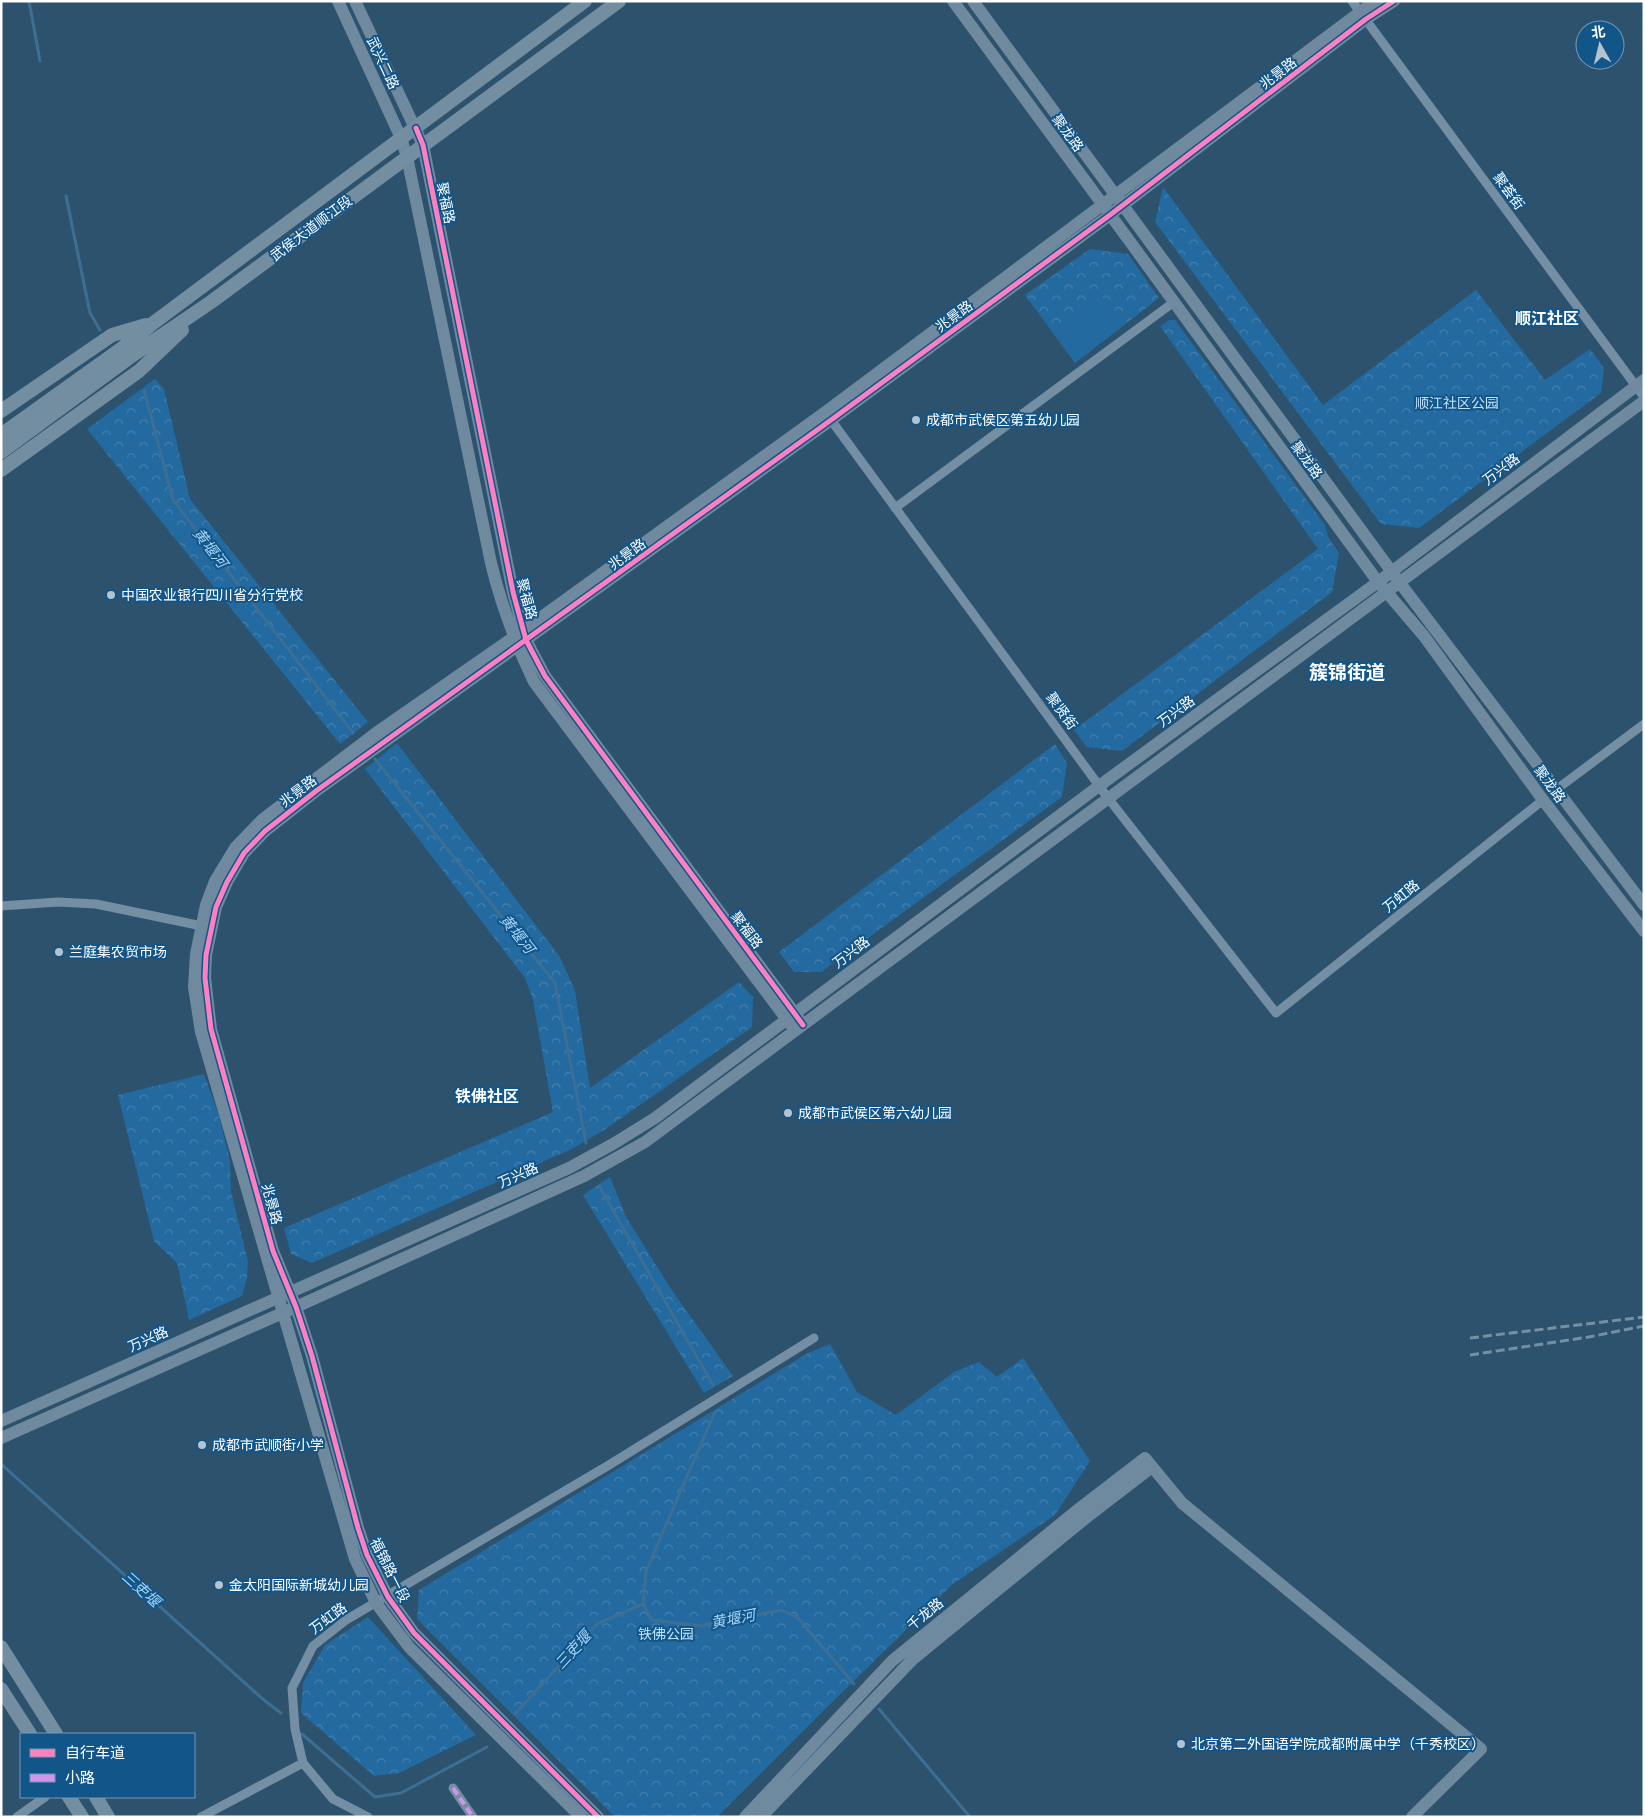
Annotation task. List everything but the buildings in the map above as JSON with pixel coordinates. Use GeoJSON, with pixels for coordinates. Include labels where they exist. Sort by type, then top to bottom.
{"type":"FeatureCollection","features":[{"type":"Feature","properties":{"kind":"main road","name":"武侯大道顺江段"},"geometry":{"type":"LineString","coordinates":[[1,435],[121,349],[585,1]]}},
{"type":"Feature","properties":{"kind":"main road","name":"武侯大道顺江段"},"geometry":{"type":"LineString","coordinates":[[1,452],[130,357],[211,302],[619,1]]}},
{"type":"Feature","properties":{"kind":"main road"},"geometry":{"type":"LineString","coordinates":[[500,65],[512,80]]}},
{"type":"Feature","properties":{"kind":"main road"},"geometry":{"type":"LineString","coordinates":[[1,470],[139,371],[211,302]]}},
{"type":"Feature","properties":{"kind":"main road"},"geometry":{"type":"LineString","coordinates":[[1,412],[112,335],[152,324]]}},
{"type":"Feature","properties":{"kind":"main road"},"geometry":{"type":"LineString","coordinates":[[1,1647],[55,1733]]}},
{"type":"Feature","properties":{"kind":"main road"},"geometry":{"type":"LineString","coordinates":[[1,1689],[29,1733]]}},
{"type":"Feature","properties":{"kind":"main road"},"geometry":{"type":"LineString","coordinates":[[70,1798],[82,1817]]}},
{"type":"Feature","properties":{"kind":"main road"},"geometry":{"type":"LineString","coordinates":[[97,1798],[108,1817]]}},
{"type":"Feature","properties":{"kind":"street","name":"武兴二路"},"geometry":{"type":"LineString","coordinates":[[338,1],[401,138],[407,157],[491,564],[500,597],[520,638]]}},
{"type":"Feature","properties":{"kind":"street","name":"聚福路"},"geometry":{"type":"LineString","coordinates":[[355,1],[423,145],[520,638],[545,676],[800,1028]]}},
{"type":"Feature","properties":{"kind":"street","name":"聚龙路"},"geometry":{"type":"LineString","coordinates":[[952,1],[1378,582],[1424,636],[1543,800],[1644,931]]}},
{"type":"Feature","properties":{"kind":"street","name":"聚龙路"},"geometry":{"type":"LineString","coordinates":[[973,1],[1400,583],[1644,904]]}},
{"type":"Feature","properties":{"kind":"street","name":"兆景路"},"geometry":{"type":"LineString","coordinates":[[283,1295],[201,1032],[194,986],[196,954],[206,906],[215,881],[235,848],[263,819],[376,732],[520,638],[831,420],[1106,209],[1115,194],[1375,1]]}},
{"type":"Feature","properties":{"kind":"street","name":"兆景路"},"geometry":{"type":"LineString","coordinates":[[283,1295],[273,1251],[211,1029],[205,978],[216,907],[227,882],[244,853],[265,830],[316,791],[824,413],[1106,209],[1123,205],[1360,11],[1394,1]]}},
{"type":"Feature","properties":{"kind":"street","name":"聚荟街"},"geometry":{"type":"LineString","coordinates":[[1360,11],[1640,383],[1644,397]]}},
{"type":"Feature","properties":{"kind":"street"},"geometry":{"type":"LineString","coordinates":[[895,508],[1174,302]]}},
{"type":"Feature","properties":{"kind":"street","name":"万兴路"},"geometry":{"type":"LineString","coordinates":[[1,1421],[578,1164],[655,1118],[1099,786],[1378,582],[1640,383]]}},
{"type":"Feature","properties":{"kind":"street"},"geometry":{"type":"LineString","coordinates":[[1,1438],[283,1313],[584,1176],[645,1142],[1644,401]]}},
{"type":"Feature","properties":{"kind":"street","name":"聚贤街"},"geometry":{"type":"LineString","coordinates":[[831,420],[1108,798],[1276,1013]]}},
{"type":"Feature","properties":{"kind":"street"},"geometry":{"type":"LineString","coordinates":[[1557,789],[1644,724]]}},
{"type":"Feature","properties":{"kind":"street","name":"万虹路"},"geometry":{"type":"LineString","coordinates":[[1276,1013],[1543,800]]}},
{"type":"Feature","properties":{"kind":"street"},"geometry":{"type":"LineString","coordinates":[[1,906],[58,902],[96,904],[202,926]]}},
{"type":"Feature","properties":{"kind":"street","name":"福锦路一段"},"geometry":{"type":"LineString","coordinates":[[283,1295],[296,1307],[312,1356],[358,1528],[367,1555],[388,1597],[414,1633],[598,1817]]}},
{"type":"Feature","properties":{"kind":"street","name":"福锦路一段"},"geometry":{"type":"LineString","coordinates":[[283,1295],[283,1313],[355,1558],[376,1604],[409,1646],[581,1817]]}},
{"type":"Feature","properties":{"kind":"street","name":"万虹路"},"geometry":{"type":"LineString","coordinates":[[303,1763],[295,1729],[292,1688],[313,1646],[346,1620],[388,1597],[609,1465],[814,1338]]}},
{"type":"Feature","properties":{"kind":"street"},"geometry":{"type":"LineString","coordinates":[[1149,1463],[1182,1503],[1481,1749],[1412,1817]]}},
{"type":"Feature","properties":{"kind":"street","name":"千龙路"},"geometry":{"type":"LineString","coordinates":[[745,1817],[892,1661],[1080,1508],[1149,1463]]}},
{"type":"Feature","properties":{"kind":"street","name":"千龙路"},"geometry":{"type":"LineString","coordinates":[[761,1817],[913,1659],[1088,1517],[1149,1463]]}},
{"type":"Feature","properties":{"kind":"street"},"geometry":{"type":"LineString","coordinates":[[201,1817],[303,1763],[333,1799],[368,1817]]}},
{"type":"Feature","properties":{"kind":"street"},"geometry":{"type":"LineString","coordinates":[[453,1788],[473,1817]]}},
{"type":"Feature","properties":{"kind":"street"},"geometry":{"type":"LineString","coordinates":[[17,1817],[44,1798]]}},
{"type":"Feature","properties":{"kind":"green space","name":"顺江社区公园"},"geometry":{"type":"Polygon","coordinates":[[[1163,187],[1323,405],[1476,290],[1545,380],[1590,349],[1604,368],[1601,393],[1419,528],[1381,524],[1155,222],[1163,187]]]}},
{"type":"Feature","properties":{"kind":"green space"},"geometry":{"type":"Polygon","coordinates":[[[1090,249],[1128,254],[1159,298],[1075,363],[1025,295],[1090,249]]]}},
{"type":"Feature","properties":{"kind":"green space"},"geometry":{"type":"Polygon","coordinates":[[[1102,297],[1123,326],[1075,363],[1053,333],[1102,297]]]}},
{"type":"Feature","properties":{"kind":"green space"},"geometry":{"type":"Polygon","coordinates":[[[1169,320],[1175,320],[1325,525],[1328,537],[1339,553],[1332,592],[1122,751],[1087,747],[1074,730],[1318,549],[1160,326],[1169,320]]]}},
{"type":"Feature","properties":{"kind":"green space"},"geometry":{"type":"Polygon","coordinates":[[[155,379],[164,389],[190,499],[368,722],[340,744],[87,429],[155,379]]]}},
{"type":"Feature","properties":{"kind":"green space"},"geometry":{"type":"Polygon","coordinates":[[[397,743],[560,957],[575,991],[590,1088],[739,982],[753,997],[752,1027],[604,1130],[572,1149],[312,1263],[291,1254],[284,1228],[553,1112],[533,1000],[525,978],[365,769],[397,743]]]}},
{"type":"Feature","properties":{"kind":"green space"},"geometry":{"type":"Polygon","coordinates":[[[1055,744],[1067,763],[1062,797],[821,972],[794,972],[779,952],[1055,744]]]}},
{"type":"Feature","properties":{"kind":"green space"},"geometry":{"type":"Polygon","coordinates":[[[204,1074],[219,1116],[230,1161],[231,1191],[248,1262],[247,1278],[242,1296],[189,1320],[177,1263],[154,1241],[118,1095],[204,1074]]]}},
{"type":"Feature","properties":{"kind":"green space"},"geometry":{"type":"Polygon","coordinates":[[[610,1177],[626,1217],[671,1289],[733,1376],[704,1393],[583,1195],[610,1177]]]}},
{"type":"Feature","properties":{"kind":"green space","name":"铁佛公园"},"geometry":{"type":"Polygon","coordinates":[[[830,1344],[857,1392],[896,1415],[954,1372],[979,1362],[997,1377],[1023,1358],[1090,1461],[1055,1515],[953,1584],[717,1817],[615,1817],[417,1619],[419,1590],[808,1353],[830,1344]]]}},
{"type":"Feature","properties":{"kind":"green space"},"geometry":{"type":"Polygon","coordinates":[[[368,1617],[476,1735],[399,1773],[374,1776],[301,1713],[303,1683],[325,1645],[368,1617]]]}},
{"type":"Feature","properties":{"kind":"waterway","name":"黄堰河"},"geometry":{"type":"LineString","coordinates":[[29,1],[40,61]]}},
{"type":"Feature","properties":{"kind":"waterway","name":"黄堰河"},"geometry":{"type":"LineString","coordinates":[[66,196],[90,313],[100,330]]}},
{"type":"Feature","properties":{"kind":"waterway","name":"黄堰河"},"geometry":{"type":"LineString","coordinates":[[144,390],[173,500],[353,733]]}},
{"type":"Feature","properties":{"kind":"waterway","name":"黄堰河"},"geometry":{"type":"LineString","coordinates":[[375,759],[555,983],[586,1143]]}},
{"type":"Feature","properties":{"kind":"waterway","name":"黄堰河"},"geometry":{"type":"LineString","coordinates":[[599,1186],[713,1385]]}},
{"type":"Feature","properties":{"kind":"waterway","name":"黄堰河"},"geometry":{"type":"LineString","coordinates":[[714,1414],[646,1571],[643,1604],[652,1620],[701,1626],[781,1610],[797,1617],[854,1684]]}},
{"type":"Feature","properties":{"kind":"waterway","name":"三吏堰"},"geometry":{"type":"LineString","coordinates":[[1,1464],[265,1701],[281,1713]]}},
{"type":"Feature","properties":{"kind":"waterway","name":"三吏堰"},"geometry":{"type":"LineString","coordinates":[[515,1714],[597,1624],[643,1604]]}},
{"type":"Feature","properties":{"kind":"waterway","name":"黄堰河"},"geometry":{"type":"LineString","coordinates":[[879,1709],[970,1817]]}},
{"type":"Feature","properties":{"kind":"waterway","name":"三吏堰"},"geometry":{"type":"LineString","coordinates":[[302,1734],[375,1797],[401,1793],[487,1747]]}},
{"type":"Feature","properties":{"kind":"railway"},"geometry":{"type":"LineString","coordinates":[[1470,1338],[1644,1317]]}},
{"type":"Feature","properties":{"kind":"railway"},"geometry":{"type":"LineString","coordinates":[[1470,1355],[1589,1337],[1644,1326]]}},
{"type":"Feature","properties":{"kind":"marked path"},"geometry":{"type":"LineString","coordinates":[[453,1788],[473,1817]]}},
{"type":"Feature","properties":{"kind":"cycle path"},"geometry":{"type":"LineString","coordinates":[[598,1817],[414,1633],[388,1597],[367,1555],[312,1356],[296,1307],[273,1251],[211,1029],[205,978],[206,955],[216,907],[227,882],[244,853],[265,831],[316,791],[831,420],[1110,215],[1366,19],[1394,1]]}},
{"type":"Feature","properties":{"kind":"cycle path"},"geometry":{"type":"LineString","coordinates":[[416,128],[423,145],[513,592],[526,640],[545,676],[803,1025]]}},
{"type":"Feature","properties":{"kind":"place","name":"成都市武侯区第五幼儿园"},"geometry":{"type":"Point","coordinates":[916,420]}},
{"type":"Feature","properties":{"kind":"place","name":"中国农业银行四川省分行党校"},"geometry":{"type":"Point","coordinates":[111,595]}},
{"type":"Feature","properties":{"kind":"place","name":"兰庭集农贸市场"},"geometry":{"type":"Point","coordinates":[59,952]}},
{"type":"Feature","properties":{"kind":"place","name":"成都市武侯区第六幼儿园"},"geometry":{"type":"Point","coordinates":[788,1113]}},
{"type":"Feature","properties":{"kind":"place","name":"成都市武顺街小学"},"geometry":{"type":"Point","coordinates":[202,1445]}},
{"type":"Feature","properties":{"kind":"place","name":"金太阳国际新城幼儿园"},"geometry":{"type":"Point","coordinates":[219,1585]}},
{"type":"Feature","properties":{"kind":"place","name":"北京第二外国语学院成都附属中学（千秀校区）"},"geometry":{"type":"Point","coordinates":[1181,1744]}},
{"type":"Feature","properties":{"kind":"district","name":"顺江社区"},"geometry":{"type":"Point","coordinates":[1547,318]}},
{"type":"Feature","properties":{"kind":"district","name":"簇锦街道"},"geometry":{"type":"Point","coordinates":[1347,672]}},
{"type":"Feature","properties":{"kind":"district","name":"铁佛社区"},"geometry":{"type":"Point","coordinates":[487,1096]}}]}
